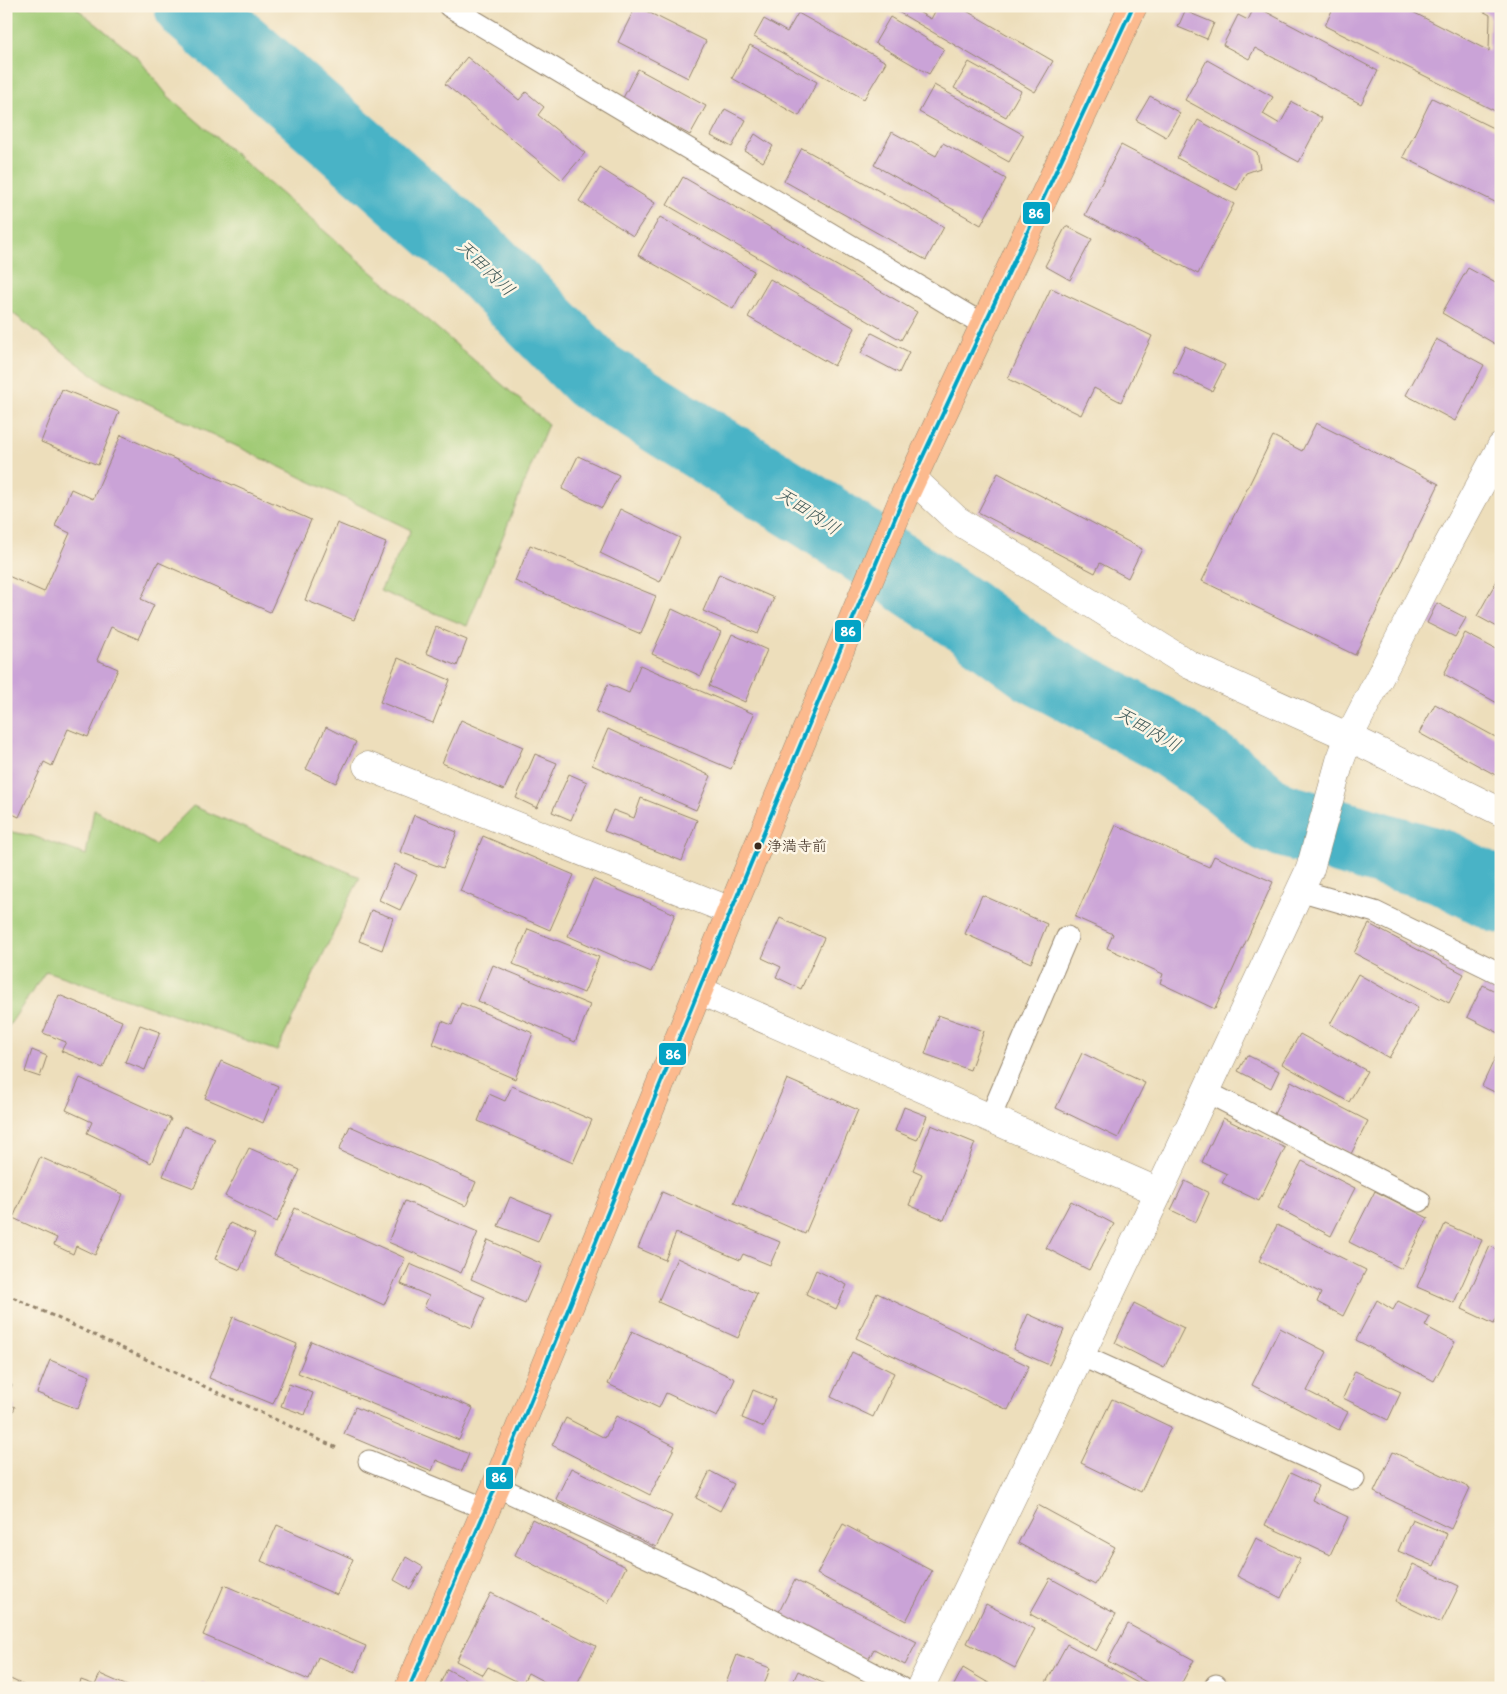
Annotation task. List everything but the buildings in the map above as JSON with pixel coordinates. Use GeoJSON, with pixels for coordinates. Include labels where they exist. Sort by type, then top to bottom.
{"type":"FeatureCollection","features":[{"type":"Feature","properties":{"kind":"highway"},"geometry":{"type":"LineString","coordinates":[[409,1688],[491,1498],[862,594],[908,489],[1133,6]]}},
{"type":"Feature","properties":{"kind":"street"},"geometry":{"type":"LineString","coordinates":[[920,1688],[1159,1192],[1304,880],[1345,749],[1436,567],[1501,448]]}},
{"type":"Feature","properties":{"kind":"street"},"geometry":{"type":"LineString","coordinates":[[908,489],[1190,665],[1345,749],[1501,812]]}},
{"type":"Feature","properties":{"kind":"street"},"geometry":{"type":"LineString","coordinates":[[367,766],[731,911]]}},
{"type":"Feature","properties":{"kind":"street"},"geometry":{"type":"LineString","coordinates":[[698,990],[1159,1192]]}},
{"type":"Feature","properties":{"kind":"lane"},"geometry":{"type":"LineString","coordinates":[[449,6],[984,325]]}},
{"type":"Feature","properties":{"kind":"lane"},"geometry":{"type":"LineString","coordinates":[[1304,880],[1375,912],[1501,974]]}},
{"type":"Feature","properties":{"kind":"lane"},"geometry":{"type":"LineString","coordinates":[[990,1118],[1067,937]]}},
{"type":"Feature","properties":{"kind":"lane"},"geometry":{"type":"LineString","coordinates":[[1205,1091],[1420,1201]]}},
{"type":"Feature","properties":{"kind":"lane"},"geometry":{"type":"LineString","coordinates":[[1080,1355],[1354,1479]]}},
{"type":"Feature","properties":{"kind":"lane"},"geometry":{"type":"LineString","coordinates":[[369,1461],[491,1498],[698,1581],[901,1688]]}},
{"type":"Feature","properties":{"kind":"path"},"geometry":{"type":"LineString","coordinates":[[6,1294],[320,1441],[369,1461]]}},
{"type":"Feature","properties":{"kind":"green space"},"geometry":{"type":"Polygon","coordinates":[[[6,6],[74,6],[138,58],[168,96],[548,424],[467,626],[380,591],[411,530],[101,381],[6,308],[6,6]]]}},
{"type":"Feature","properties":{"kind":"green space"},"geometry":{"type":"Polygon","coordinates":[[[193,806],[360,877],[277,1051],[46,971],[6,1030],[6,831],[33,836],[86,855],[94,809],[155,845],[193,806]]]}},
{"type":"Feature","properties":{"kind":"waterway","name":"天田内川"},"geometry":{"type":"LineString","coordinates":[[191,6],[481,261],[593,375],[821,518],[965,615],[1036,667],[1161,734],[1230,781],[1272,817],[1443,867],[1501,897]]}},
{"type":"Feature","properties":{"kind":"transit line","name":"86"},"geometry":{"type":"LineString","coordinates":[[409,1688],[496,1486],[731,911],[903,499],[1133,6]]}},
{"type":"Feature","properties":{"kind":"place","name":"浄満寺前"},"geometry":{"type":"Point","coordinates":[758,846]}}]}
